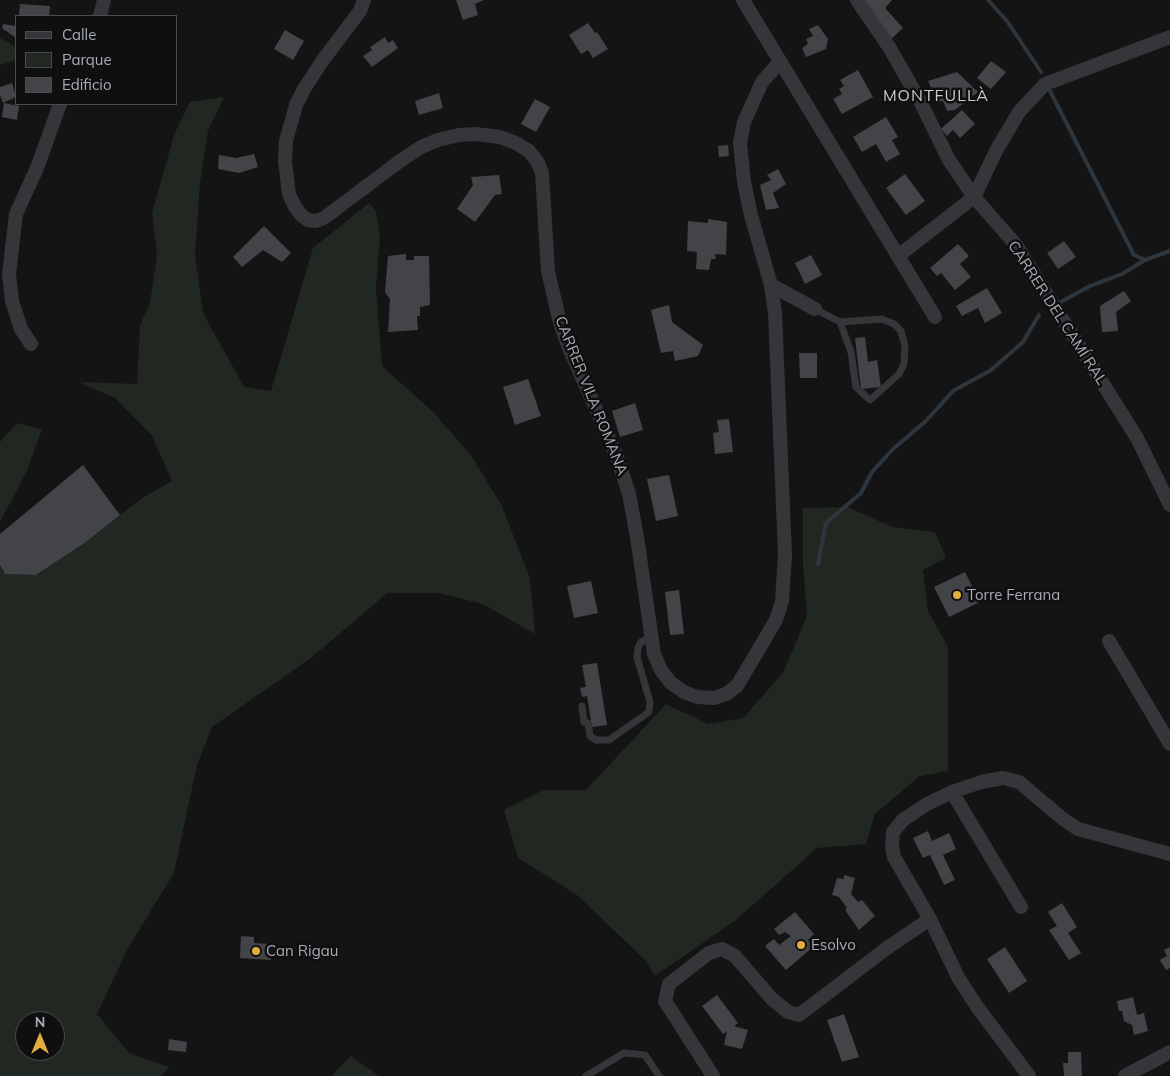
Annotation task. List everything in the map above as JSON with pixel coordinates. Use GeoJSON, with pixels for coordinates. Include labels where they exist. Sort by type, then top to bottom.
{"type":"FeatureCollection","features":[{"type":"Feature","properties":{"kind":"street"},"geometry":{"type":"LineString","coordinates":[[100,15],[104,0]]}},
{"type":"Feature","properties":{"kind":"street","name":"CARRER VILA ROMANA"},"geometry":{"type":"LineString","coordinates":[[364,0],[360,11],[323,60],[296,105],[286,141],[285,161],[289,194],[295,207],[308,220],[324,218],[420,147],[438,140],[459,135],[475,134],[500,137],[516,143],[529,151],[537,161],[542,173],[548,271],[560,323],[577,368],[616,454],[628,494],[637,537],[654,654],[661,670],[671,682],[684,692],[697,697],[714,698],[726,694],[738,686],[776,620],[782,601],[785,555],[775,313],[771,285],[751,215],[744,182],[740,142],[744,122],[762,82],[779,63]]}},
{"type":"Feature","properties":{"kind":"street"},"geometry":{"type":"LineString","coordinates":[[743,0],[779,63],[935,318]]}},
{"type":"Feature","properties":{"kind":"street","name":"CARRER DEL CAMÍ RAL"},"geometry":{"type":"LineString","coordinates":[[857,0],[889,47],[920,101],[949,160],[974,196],[1016,245],[1137,438],[1170,505]]}},
{"type":"Feature","properties":{"kind":"street"},"geometry":{"type":"LineString","coordinates":[[898,256],[974,196],[997,149],[1019,112],[1045,84],[1170,37]]}},
{"type":"Feature","properties":{"kind":"street"},"geometry":{"type":"LineString","coordinates":[[31,344],[21,329],[12,300],[9,274],[16,214],[37,168],[60,105]]}},
{"type":"Feature","properties":{"kind":"street"},"geometry":{"type":"LineString","coordinates":[[771,285],[814,309]]}},
{"type":"Feature","properties":{"kind":"street"},"geometry":{"type":"LineString","coordinates":[[1109,641],[1170,744]]}},
{"type":"Feature","properties":{"kind":"street"},"geometry":{"type":"LineString","coordinates":[[1029,1076],[978,1008],[964,986],[930,919],[894,857],[892,846],[893,832],[903,820],[927,804],[952,792],[981,782],[1003,778],[1019,782],[1063,819],[1078,829],[1170,854]]}},
{"type":"Feature","properties":{"kind":"street"},"geometry":{"type":"LineString","coordinates":[[952,792],[1021,907]]}},
{"type":"Feature","properties":{"kind":"street"},"geometry":{"type":"LineString","coordinates":[[713,1076],[665,1001],[669,984],[709,953],[722,949],[735,956],[772,999],[788,1012],[800,1015],[887,948],[930,919]]}},
{"type":"Feature","properties":{"kind":"street"},"geometry":{"type":"LineString","coordinates":[[1125,1076],[1170,1052]]}},
{"type":"Feature","properties":{"kind":"lane"},"geometry":{"type":"LineString","coordinates":[[814,309],[840,322],[882,319],[894,324],[901,331],[905,346],[904,364],[899,374],[870,400],[856,387],[851,352],[840,322]]}},
{"type":"Feature","properties":{"kind":"lane"},"geometry":{"type":"LineString","coordinates":[[582,706],[584,722],[588,723],[590,736],[596,740],[610,740],[649,712],[650,702],[637,656],[641,642],[651,637]]}},
{"type":"Feature","properties":{"kind":"lane"},"geometry":{"type":"LineString","coordinates":[[586,1076],[624,1053],[644,1055],[659,1076]]}},
{"type":"Feature","properties":{"kind":"green space"},"geometry":{"type":"Polygon","coordinates":[[[0,38],[15,46],[15,60],[0,65],[0,38]]]}},
{"type":"Feature","properties":{"kind":"green space"},"geometry":{"type":"Polygon","coordinates":[[[224,97],[208,131],[200,183],[195,255],[203,313],[244,387],[271,391],[313,248],[369,203],[376,211],[380,237],[376,288],[382,366],[432,411],[470,454],[501,504],[530,578],[535,634],[483,604],[438,593],[387,593],[311,658],[212,727],[197,765],[174,873],[128,948],[97,1014],[129,1053],[169,1067],[161,1076],[0,1076],[0,565],[5,574],[36,575],[86,542],[142,498],[172,481],[152,436],[115,398],[79,382],[137,384],[140,325],[150,303],[157,255],[152,213],[174,135],[190,102],[224,97]]]}},
{"type":"Feature","properties":{"kind":"green space"},"geometry":{"type":"Polygon","coordinates":[[[17,423],[42,429],[26,473],[0,522],[0,442],[17,423]]]}},
{"type":"Feature","properties":{"kind":"green space"},"geometry":{"type":"Polygon","coordinates":[[[848,507],[892,527],[935,532],[946,558],[923,570],[928,611],[948,647],[948,771],[920,776],[875,814],[866,844],[817,848],[736,920],[655,976],[645,960],[576,894],[518,858],[504,810],[543,790],[586,790],[666,704],[708,724],[743,718],[783,673],[807,616],[803,564],[803,508],[848,507]]]}},
{"type":"Feature","properties":{"kind":"green space"},"geometry":{"type":"Polygon","coordinates":[[[351,1056],[379,1076],[331,1076],[351,1056]]]}},
{"type":"Feature","properties":{"kind":"building"},"geometry":{"type":"Polygon","coordinates":[[[456,0],[484,0],[475,4],[478,15],[463,20],[456,0]]]}},
{"type":"Feature","properties":{"kind":"building"},"geometry":{"type":"Polygon","coordinates":[[[861,0],[892,0],[885,8],[903,28],[888,42],[861,0]]]}},
{"type":"Feature","properties":{"kind":"building"},"geometry":{"type":"Polygon","coordinates":[[[20,4],[50,6],[49,15],[19,15],[20,4]]]}},
{"type":"Feature","properties":{"kind":"building"},"geometry":{"type":"Polygon","coordinates":[[[588,23],[595,33],[597,32],[608,49],[593,58],[588,50],[581,54],[569,35],[588,23]]]}},
{"type":"Feature","properties":{"kind":"building"},"geometry":{"type":"Polygon","coordinates":[[[3,24],[15,26],[15,37],[2,28],[3,24]]]}},
{"type":"Feature","properties":{"kind":"building"},"geometry":{"type":"Polygon","coordinates":[[[818,25],[828,39],[826,49],[806,57],[802,48],[808,44],[806,39],[813,36],[809,29],[818,25]]]}},
{"type":"Feature","properties":{"kind":"building"},"geometry":{"type":"Polygon","coordinates":[[[285,30],[304,41],[293,60],[274,49],[285,30]]]}},
{"type":"Feature","properties":{"kind":"building"},"geometry":{"type":"Polygon","coordinates":[[[385,37],[388,43],[393,40],[398,48],[372,67],[363,56],[372,50],[370,47],[385,37]]]}},
{"type":"Feature","properties":{"kind":"building"},"geometry":{"type":"Polygon","coordinates":[[[991,61],[1006,72],[991,89],[977,78],[991,61]]]}},
{"type":"Feature","properties":{"kind":"building"},"geometry":{"type":"Polygon","coordinates":[[[858,70],[873,97],[842,114],[833,99],[842,94],[839,89],[844,86],[840,80],[858,70]]]}},
{"type":"Feature","properties":{"kind":"building"},"geometry":{"type":"Polygon","coordinates":[[[957,72],[978,92],[955,110],[947,111],[943,101],[937,102],[928,81],[957,72]]]}},
{"type":"Feature","properties":{"kind":"building"},"geometry":{"type":"Polygon","coordinates":[[[12,83],[15,97],[3,103],[0,87],[12,83]]]}},
{"type":"Feature","properties":{"kind":"building"},"geometry":{"type":"Polygon","coordinates":[[[439,93],[443,108],[419,115],[415,101],[439,93]]]}},
{"type":"Feature","properties":{"kind":"building"},"geometry":{"type":"Polygon","coordinates":[[[535,99],[550,107],[536,132],[521,124],[535,99]]]}},
{"type":"Feature","properties":{"kind":"building"},"geometry":{"type":"Polygon","coordinates":[[[4,103],[19,106],[17,120],[2,117],[4,103]]]}},
{"type":"Feature","properties":{"kind":"building"},"geometry":{"type":"Polygon","coordinates":[[[962,110],[975,124],[960,138],[953,130],[947,136],[941,129],[962,110]]]}},
{"type":"Feature","properties":{"kind":"building"},"geometry":{"type":"Polygon","coordinates":[[[886,117],[898,137],[892,140],[900,154],[886,162],[876,144],[862,152],[853,137],[886,117]]]}},
{"type":"Feature","properties":{"kind":"building"},"geometry":{"type":"Polygon","coordinates":[[[728,145],[729,156],[719,157],[718,146],[728,145]]]}},
{"type":"Feature","properties":{"kind":"building"},"geometry":{"type":"Polygon","coordinates":[[[254,154],[258,167],[239,173],[218,169],[219,155],[236,158],[254,154]]]}},
{"type":"Feature","properties":{"kind":"building"},"geometry":{"type":"Polygon","coordinates":[[[778,169],[786,184],[773,193],[779,208],[766,210],[760,185],[771,180],[767,175],[778,169]]]}},
{"type":"Feature","properties":{"kind":"building"},"geometry":{"type":"Polygon","coordinates":[[[905,174],[925,201],[906,215],[886,188],[905,174]]]}},
{"type":"Feature","properties":{"kind":"building"},"geometry":{"type":"Polygon","coordinates":[[[499,175],[502,194],[495,195],[475,222],[457,209],[473,185],[471,177],[499,175]]]}},
{"type":"Feature","properties":{"kind":"building"},"geometry":{"type":"Polygon","coordinates":[[[708,219],[727,222],[726,255],[715,254],[716,259],[711,259],[709,270],[696,269],[697,252],[687,251],[688,221],[708,223],[708,219]]]}},
{"type":"Feature","properties":{"kind":"building"},"geometry":{"type":"Polygon","coordinates":[[[264,226],[291,253],[282,262],[263,250],[242,267],[233,257],[264,226]]]}},
{"type":"Feature","properties":{"kind":"building"},"geometry":{"type":"Polygon","coordinates":[[[1064,241],[1076,257],[1058,269],[1047,253],[1064,241]]]}},
{"type":"Feature","properties":{"kind":"building"},"geometry":{"type":"Polygon","coordinates":[[[958,244],[969,256],[960,264],[971,277],[955,290],[941,273],[937,276],[930,268],[958,244]]]}},
{"type":"Feature","properties":{"kind":"building"},"geometry":{"type":"Polygon","coordinates":[[[406,254],[406,260],[414,260],[414,256],[429,256],[430,305],[420,307],[420,316],[417,316],[418,330],[388,332],[390,299],[385,292],[388,256],[406,254]]]}},
{"type":"Feature","properties":{"kind":"building"},"geometry":{"type":"Polygon","coordinates":[[[811,255],[822,275],[805,284],[795,263],[811,255]]]}},
{"type":"Feature","properties":{"kind":"building"},"geometry":{"type":"Polygon","coordinates":[[[987,288],[1002,313],[985,323],[978,308],[962,316],[956,306],[987,288]]]}},
{"type":"Feature","properties":{"kind":"building"},"geometry":{"type":"Polygon","coordinates":[[[1124,291],[1131,301],[1116,312],[1118,331],[1102,332],[1100,306],[1124,291]]]}},
{"type":"Feature","properties":{"kind":"building"},"geometry":{"type":"Polygon","coordinates":[[[669,305],[672,322],[703,345],[698,356],[675,361],[673,351],[661,353],[651,310],[669,305]]]}},
{"type":"Feature","properties":{"kind":"building"},"geometry":{"type":"Polygon","coordinates":[[[865,337],[868,362],[877,360],[881,387],[861,389],[855,338],[865,337]]]}},
{"type":"Feature","properties":{"kind":"building"},"geometry":{"type":"Polygon","coordinates":[[[799,353],[817,353],[817,378],[800,378],[799,353]]]}},
{"type":"Feature","properties":{"kind":"building"},"geometry":{"type":"Polygon","coordinates":[[[528,379],[541,416],[515,425],[503,387],[528,379]]]}},
{"type":"Feature","properties":{"kind":"building"},"geometry":{"type":"Polygon","coordinates":[[[635,403],[643,430],[620,437],[612,411],[635,403]]]}},
{"type":"Feature","properties":{"kind":"building"},"geometry":{"type":"Polygon","coordinates":[[[729,419],[733,452],[715,454],[713,433],[719,432],[717,420],[729,419]]]}},
{"type":"Feature","properties":{"kind":"building"},"geometry":{"type":"Polygon","coordinates":[[[83,465],[120,515],[86,542],[36,575],[5,574],[0,565],[0,534],[83,465]]]}},
{"type":"Feature","properties":{"kind":"building"},"geometry":{"type":"Polygon","coordinates":[[[669,475],[678,516],[656,521],[647,479],[669,475]]]}},
{"type":"Feature","properties":{"kind":"building","name":"Torre Ferrana"},"geometry":{"type":"Polygon","coordinates":[[[965,572],[980,602],[949,617],[934,587],[965,572]]]}},
{"type":"Feature","properties":{"kind":"building"},"geometry":{"type":"Polygon","coordinates":[[[591,581],[598,613],[574,618],[567,586],[591,581]]]}},
{"type":"Feature","properties":{"kind":"building"},"geometry":{"type":"Polygon","coordinates":[[[679,590],[684,634],[670,635],[665,592],[679,590]]]}},
{"type":"Feature","properties":{"kind":"building"},"geometry":{"type":"Polygon","coordinates":[[[597,663],[607,725],[592,727],[587,696],[582,697],[580,688],[586,687],[582,665],[597,663]]]}},
{"type":"Feature","properties":{"kind":"building"},"geometry":{"type":"Polygon","coordinates":[[[928,831],[932,841],[949,833],[956,849],[943,855],[955,880],[944,885],[930,855],[923,858],[913,838],[928,831]]]}},
{"type":"Feature","properties":{"kind":"building"},"geometry":{"type":"Polygon","coordinates":[[[844,875],[855,878],[851,894],[858,902],[862,900],[875,916],[859,930],[845,910],[847,908],[839,897],[832,895],[837,878],[844,879],[844,875]]]}},
{"type":"Feature","properties":{"kind":"building"},"geometry":{"type":"Polygon","coordinates":[[[1062,903],[1077,927],[1068,933],[1081,953],[1069,960],[1049,930],[1057,926],[1048,912],[1062,903]]]}},
{"type":"Feature","properties":{"kind":"building"},"geometry":{"type":"Polygon","coordinates":[[[795,912],[814,934],[808,940],[813,947],[786,970],[765,946],[774,939],[779,945],[791,936],[785,932],[779,935],[774,929],[795,912]]]}},
{"type":"Feature","properties":{"kind":"building","name":"Can Rigau"},"geometry":{"type":"Polygon","coordinates":[[[241,936],[254,937],[254,943],[271,944],[271,960],[240,958],[241,936]]]}},
{"type":"Feature","properties":{"kind":"building"},"geometry":{"type":"Polygon","coordinates":[[[1005,947],[1027,981],[1009,993],[987,959],[1005,947]]]}},
{"type":"Feature","properties":{"kind":"building"},"geometry":{"type":"Polygon","coordinates":[[[1170,947],[1170,968],[1166,970],[1160,960],[1167,956],[1164,950],[1170,947]]]}},
{"type":"Feature","properties":{"kind":"building"},"geometry":{"type":"Polygon","coordinates":[[[717,995],[738,1023],[734,1026],[748,1030],[742,1049],[724,1045],[727,1031],[723,1034],[702,1006],[717,995]]]}},
{"type":"Feature","properties":{"kind":"building"},"geometry":{"type":"Polygon","coordinates":[[[1133,997],[1137,1015],[1144,1013],[1148,1031],[1134,1035],[1132,1025],[1124,1021],[1122,1011],[1119,1011],[1117,1001],[1133,997]]]}},
{"type":"Feature","properties":{"kind":"building"},"geometry":{"type":"Polygon","coordinates":[[[844,1014],[859,1057],[842,1062],[827,1020],[844,1014]]]}},
{"type":"Feature","properties":{"kind":"building"},"geometry":{"type":"Polygon","coordinates":[[[169,1039],[187,1042],[186,1052],[168,1050],[169,1039]]]}},
{"type":"Feature","properties":{"kind":"building"},"geometry":{"type":"Polygon","coordinates":[[[1068,1052],[1081,1052],[1082,1076],[1064,1076],[1063,1063],[1068,1063],[1068,1052]]]}},
{"type":"Feature","properties":{"kind":"waterway"},"geometry":{"type":"LineString","coordinates":[[988,0],[1007,21],[1041,72]]}},
{"type":"Feature","properties":{"kind":"waterway"},"geometry":{"type":"LineString","coordinates":[[1050,91],[1134,255],[1145,260],[1170,251]]}},
{"type":"Feature","properties":{"kind":"waterway"},"geometry":{"type":"LineString","coordinates":[[1059,303],[1090,286],[1122,274],[1145,260]]}},
{"type":"Feature","properties":{"kind":"waterway"},"geometry":{"type":"LineString","coordinates":[[818,564],[826,523],[861,493],[872,472],[893,449],[926,421],[953,391],[991,370],[1023,342],[1039,315]]}},
{"type":"Feature","properties":{"kind":"place","name":"Torre Ferrana"},"geometry":{"type":"Point","coordinates":[957,595]}},
{"type":"Feature","properties":{"kind":"place","name":"Esolvo"},"geometry":{"type":"Point","coordinates":[801,945]}},
{"type":"Feature","properties":{"kind":"place","name":"Can Rigau"},"geometry":{"type":"Point","coordinates":[256,951]}},
{"type":"Feature","properties":{"kind":"district","name":"MONTFULLÀ"},"geometry":{"type":"Point","coordinates":[936,96]}}]}
